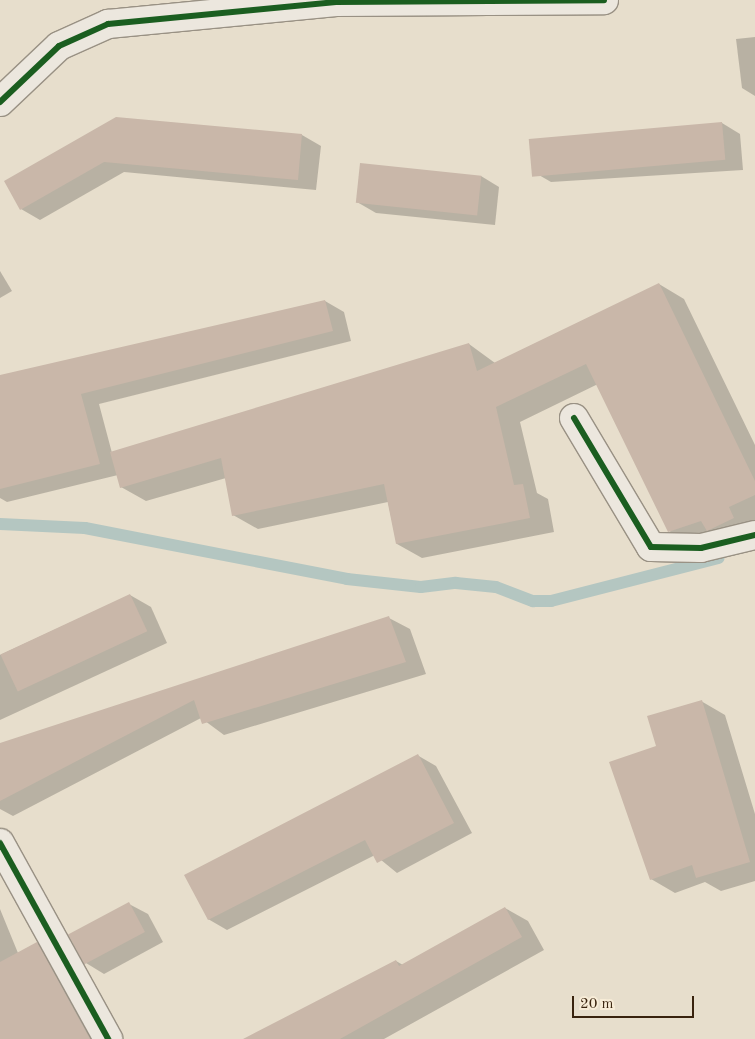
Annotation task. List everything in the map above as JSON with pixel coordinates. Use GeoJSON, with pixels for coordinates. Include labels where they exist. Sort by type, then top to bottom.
{"type":"FeatureCollection","features":[{"type":"Feature","properties":{"kind":"street"},"geometry":{"type":"LineString","coordinates":[[0,102],[59,46],[108,24],[336,2],[604,0]]}},
{"type":"Feature","properties":{"kind":"street"},"geometry":{"type":"LineString","coordinates":[[574,418],[651,547],[701,548],[755,535]]}},
{"type":"Feature","properties":{"kind":"street"},"geometry":{"type":"LineString","coordinates":[[0,843],[108,1039]]}},
{"type":"Feature","properties":{"kind":"building"},"geometry":{"type":"Polygon","coordinates":[[[116,117],[302,134],[298,180],[104,162],[20,210],[4,181],[116,117]]]}},
{"type":"Feature","properties":{"kind":"building"},"geometry":{"type":"Polygon","coordinates":[[[722,122],[725,160],[532,177],[529,139],[722,122]]]}},
{"type":"Feature","properties":{"kind":"building"},"geometry":{"type":"Polygon","coordinates":[[[360,163],[481,176],[477,216],[356,203],[360,163]]]}},
{"type":"Feature","properties":{"kind":"building"},"geometry":{"type":"Polygon","coordinates":[[[659,283],[755,481],[755,495],[729,507],[734,518],[707,531],[701,521],[668,532],[586,364],[496,407],[514,485],[523,484],[530,518],[396,544],[384,484],[232,516],[221,458],[120,488],[110,452],[469,343],[477,371],[659,283]]]}},
{"type":"Feature","properties":{"kind":"building"},"geometry":{"type":"Polygon","coordinates":[[[325,300],[333,331],[81,394],[100,464],[0,489],[0,375],[325,300]]]}},
{"type":"Feature","properties":{"kind":"building"},"geometry":{"type":"Polygon","coordinates":[[[130,594],[147,631],[18,692],[0,654],[130,594]]]}},
{"type":"Feature","properties":{"kind":"building"},"geometry":{"type":"Polygon","coordinates":[[[389,616],[406,662],[202,724],[194,700],[0,801],[0,743],[389,616]]]}},
{"type":"Feature","properties":{"kind":"building"},"geometry":{"type":"Polygon","coordinates":[[[702,700],[750,862],[696,878],[692,865],[650,880],[609,762],[656,746],[647,716],[702,700]]]}},
{"type":"Feature","properties":{"kind":"building"},"geometry":{"type":"Polygon","coordinates":[[[418,754],[454,823],[377,863],[365,840],[208,920],[184,875],[418,754]]]}},
{"type":"Feature","properties":{"kind":"building"},"geometry":{"type":"Polygon","coordinates":[[[129,902],[145,932],[84,964],[68,934],[129,902]]]}},
{"type":"Feature","properties":{"kind":"building"},"geometry":{"type":"Polygon","coordinates":[[[505,907],[522,937],[340,1039],[243,1039],[396,960],[399,966],[505,907]]]}},
{"type":"Feature","properties":{"kind":"building"},"geometry":{"type":"Polygon","coordinates":[[[37,942],[90,1039],[0,1039],[0,962],[37,942]]]}},
{"type":"Feature","properties":{"kind":"waterway"},"geometry":{"type":"LineString","coordinates":[[0,524],[85,528],[347,579],[421,587],[456,583],[496,587],[533,601],[551,601],[719,558]]}},
{"type":"Feature","properties":{"kind":"cycle path"},"geometry":{"type":"LineString","coordinates":[[0,102],[59,46],[108,24],[336,2],[604,0]]}},
{"type":"Feature","properties":{"kind":"cycle path"},"geometry":{"type":"LineString","coordinates":[[574,418],[651,547],[701,548],[755,535]]}},
{"type":"Feature","properties":{"kind":"cycle path"},"geometry":{"type":"LineString","coordinates":[[0,843],[108,1039]]}}]}
